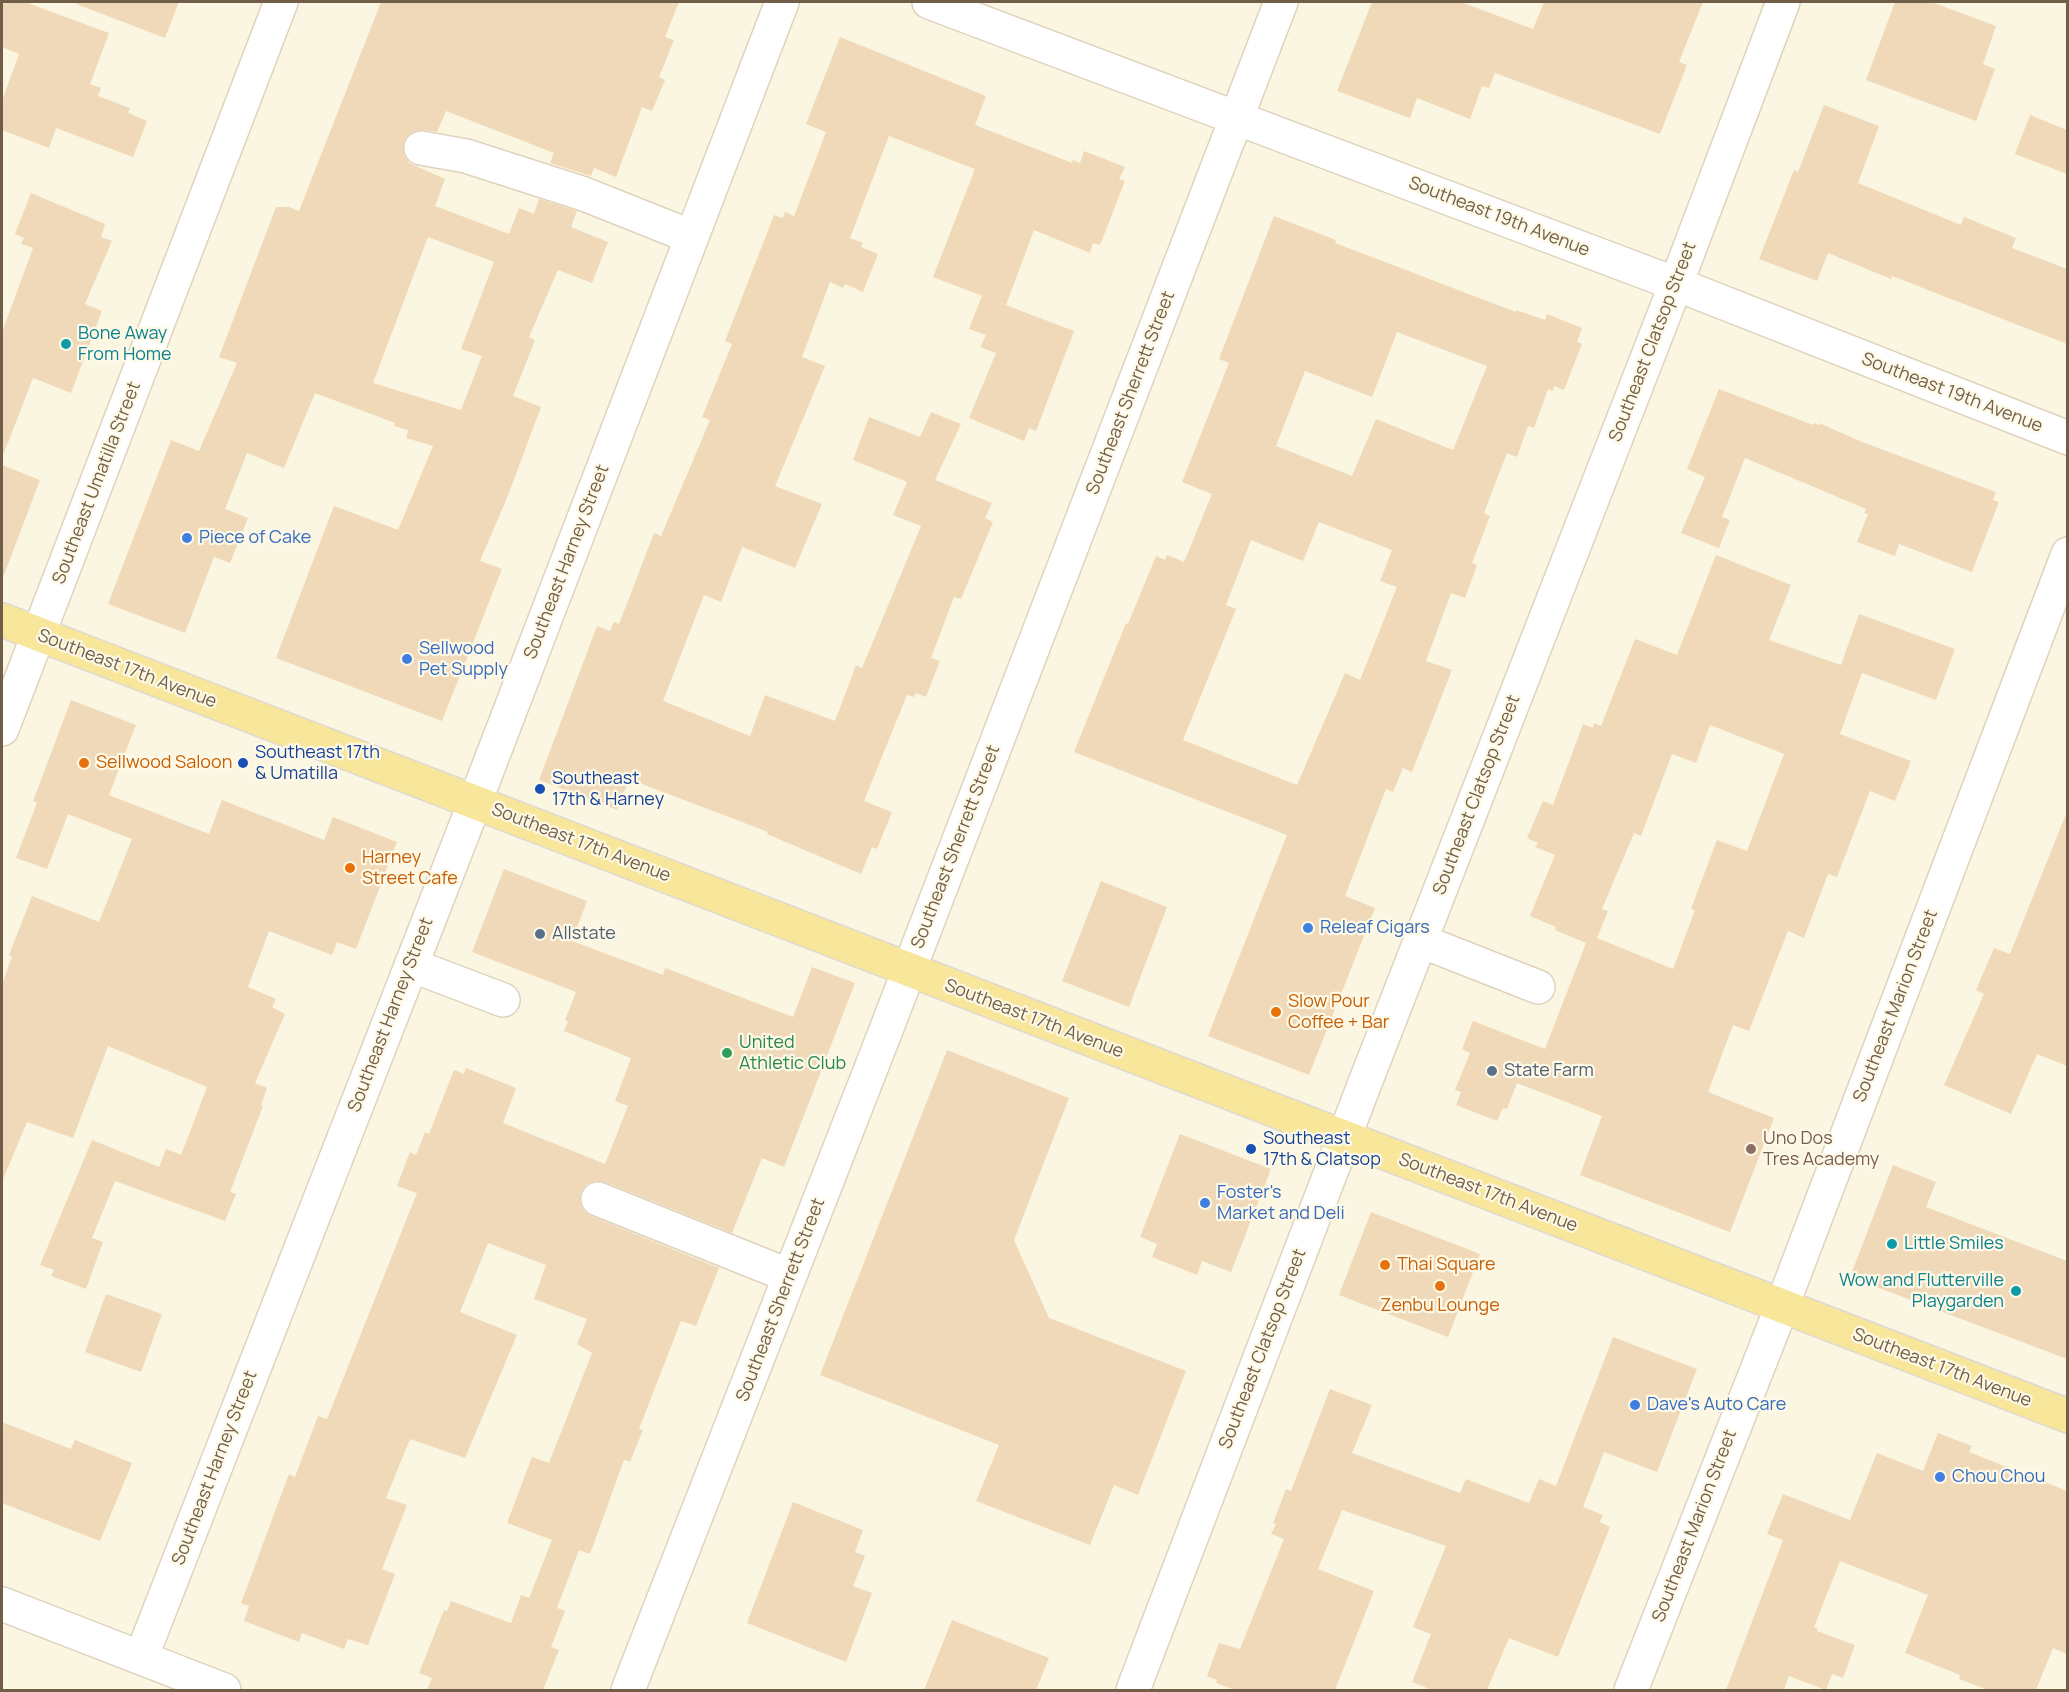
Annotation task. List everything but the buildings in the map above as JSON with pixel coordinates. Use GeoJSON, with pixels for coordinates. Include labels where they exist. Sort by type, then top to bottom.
{"type":"FeatureCollection","features":[{"type":"Feature","properties":{"kind":"main road","name":"Southeast 17th Avenue"},"geometry":{"type":"LineString","coordinates":[[2,620],[2067,1416]]}},
{"type":"Feature","properties":{"kind":"street","name":"Southeast Umatilla Street"},"geometry":{"type":"LineString","coordinates":[[2,729],[281,2]]}},
{"type":"Feature","properties":{"kind":"street","name":"Southeast Harney Street"},"geometry":{"type":"LineString","coordinates":[[141,1658],[475,802],[782,2]]}},
{"type":"Feature","properties":{"kind":"street","name":"Southeast 19th Avenue"},"geometry":{"type":"LineString","coordinates":[[929,2],[1676,284],[2067,438]]}},
{"type":"Feature","properties":{"kind":"street","name":"Southeast Sherrett Street"},"geometry":{"type":"LineString","coordinates":[[628,1690],[909,970],[1281,2]]}},
{"type":"Feature","properties":{"kind":"street","name":"Southeast Clatsop Street"},"geometry":{"type":"LineString","coordinates":[[1133,1690],[1783,2]]}},
{"type":"Feature","properties":{"kind":"street"},"geometry":{"type":"LineString","coordinates":[[420,148],[466,156],[584,194],[692,237]]}},
{"type":"Feature","properties":{"kind":"street","name":"Southeast Marion Street"},"geometry":{"type":"LineString","coordinates":[[1630,1690],[1782,1306],[2067,554]]}},
{"type":"Feature","properties":{"kind":"street"},"geometry":{"type":"LineString","coordinates":[[1421,941],[1538,987]]}},
{"type":"Feature","properties":{"kind":"street"},"geometry":{"type":"LineString","coordinates":[[411,965],[503,1000]]}},
{"type":"Feature","properties":{"kind":"street"},"geometry":{"type":"LineString","coordinates":[[598,1200],[790,1276]]}},
{"type":"Feature","properties":{"kind":"street"},"geometry":{"type":"LineString","coordinates":[[2,1604],[224,1690]]}},
{"type":"Feature","properties":{"kind":"place","name":"Bone Away From Home"},"geometry":{"type":"Point","coordinates":[66,344]}},
{"type":"Feature","properties":{"kind":"place","name":"Piece of Cake"},"geometry":{"type":"Point","coordinates":[187,538]}},
{"type":"Feature","properties":{"kind":"place","name":"Sellwood Pet Supply"},"geometry":{"type":"Point","coordinates":[407,659]}},
{"type":"Feature","properties":{"kind":"place","name":"Sellwood Saloon"},"geometry":{"type":"Point","coordinates":[84,763]}},
{"type":"Feature","properties":{"kind":"place","name":"Southeast 17th & Umatilla"},"geometry":{"type":"Point","coordinates":[243,763]}},
{"type":"Feature","properties":{"kind":"place","name":"Southeast 17th & Harney"},"geometry":{"type":"Point","coordinates":[540,789]}},
{"type":"Feature","properties":{"kind":"place","name":"Harney Street Cafe"},"geometry":{"type":"Point","coordinates":[350,868]}},
{"type":"Feature","properties":{"kind":"place","name":"Releaf Cigars"},"geometry":{"type":"Point","coordinates":[1308,928]}},
{"type":"Feature","properties":{"kind":"place","name":"Allstate"},"geometry":{"type":"Point","coordinates":[540,934]}},
{"type":"Feature","properties":{"kind":"place","name":"Slow Pour Coffee + Bar"},"geometry":{"type":"Point","coordinates":[1276,1012]}},
{"type":"Feature","properties":{"kind":"place","name":"United Athletic Club"},"geometry":{"type":"Point","coordinates":[727,1053]}},
{"type":"Feature","properties":{"kind":"place","name":"State Farm"},"geometry":{"type":"Point","coordinates":[1492,1071]}},
{"type":"Feature","properties":{"kind":"place","name":"Southeast 17th & Clatsop"},"geometry":{"type":"Point","coordinates":[1251,1149]}},
{"type":"Feature","properties":{"kind":"place","name":"Uno Dos Tres Academy"},"geometry":{"type":"Point","coordinates":[1751,1149]}},
{"type":"Feature","properties":{"kind":"place","name":"Foster's Market and Deli"},"geometry":{"type":"Point","coordinates":[1205,1203]}},
{"type":"Feature","properties":{"kind":"place","name":"Little Smiles"},"geometry":{"type":"Point","coordinates":[1892,1244]}},
{"type":"Feature","properties":{"kind":"place","name":"Thai Square"},"geometry":{"type":"Point","coordinates":[1385,1265]}},
{"type":"Feature","properties":{"kind":"place","name":"Zenbu Lounge"},"geometry":{"type":"Point","coordinates":[1440,1286]}},
{"type":"Feature","properties":{"kind":"place","name":"Wow and Flutterville Playgarden"},"geometry":{"type":"Point","coordinates":[2016,1291]}},
{"type":"Feature","properties":{"kind":"place","name":"Dave's Auto Care"},"geometry":{"type":"Point","coordinates":[1635,1405]}},
{"type":"Feature","properties":{"kind":"place","name":"Chou Chou"},"geometry":{"type":"Point","coordinates":[1940,1477]}}]}
